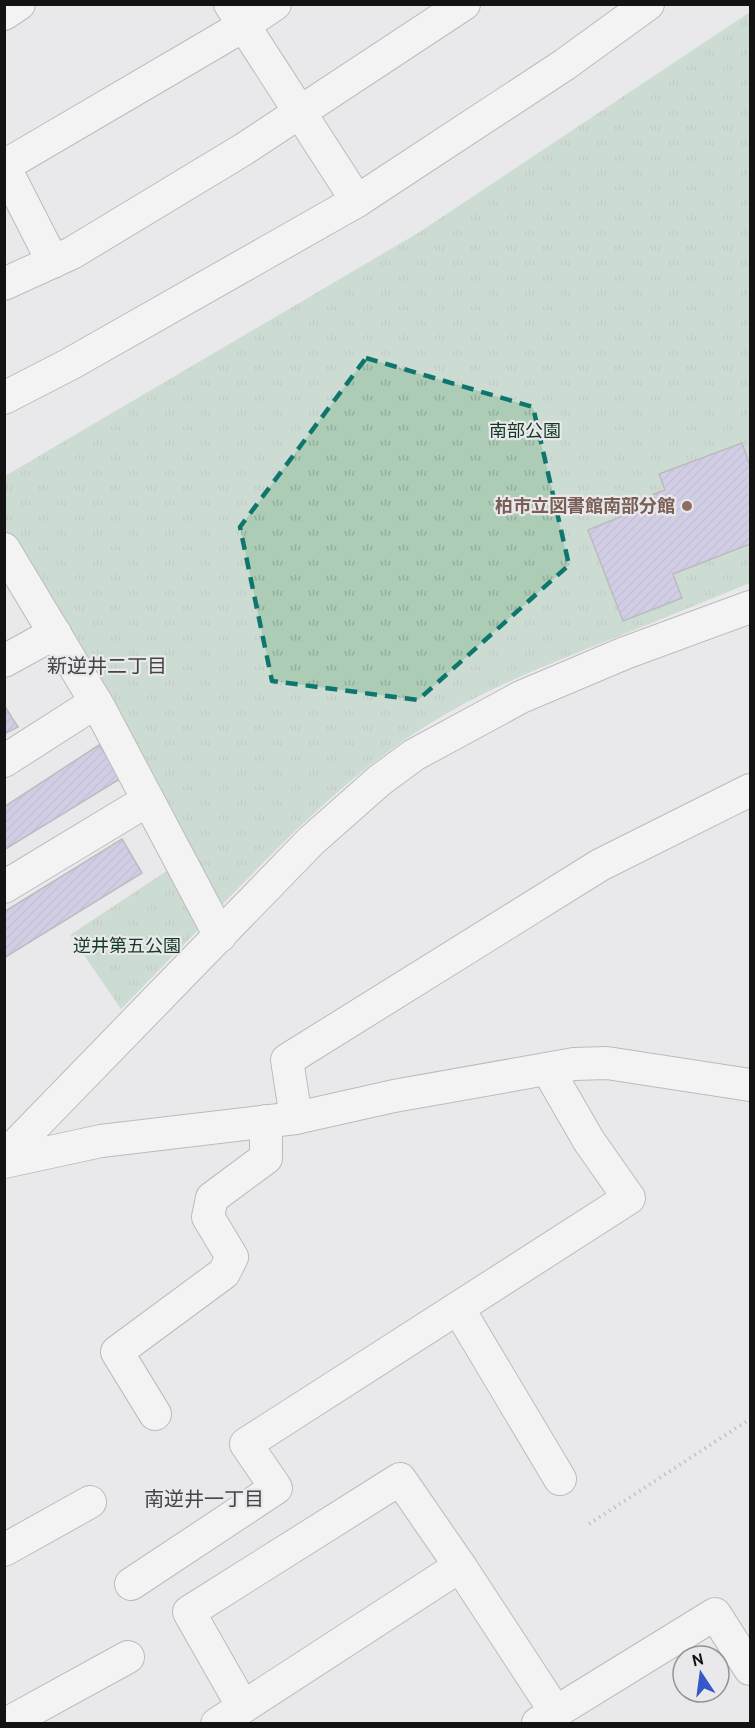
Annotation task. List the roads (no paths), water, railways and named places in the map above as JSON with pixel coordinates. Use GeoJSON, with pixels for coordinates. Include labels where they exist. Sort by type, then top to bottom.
{"type":"FeatureCollection","features":[{"type":"Feature","properties":{"kind":"street"},"geometry":{"type":"LineString","coordinates":[[4,14],[20,4]]}},
{"type":"Feature","properties":{"kind":"street"},"geometry":{"type":"LineString","coordinates":[[53,262],[4,166],[236,15],[276,4]]}},
{"type":"Feature","properties":{"kind":"street"},"geometry":{"type":"LineString","coordinates":[[4,284],[53,262],[204,174],[300,114],[464,4]]}},
{"type":"Feature","properties":{"kind":"street"},"geometry":{"type":"LineString","coordinates":[[4,398],[70,364],[357,201],[564,66],[648,4]]}},
{"type":"Feature","properties":{"kind":"street"},"geometry":{"type":"LineString","coordinates":[[236,15],[357,201]]}},
{"type":"Feature","properties":{"kind":"street"},"geometry":{"type":"LineString","coordinates":[[4,549],[96,702],[220,936]]}},
{"type":"Feature","properties":{"kind":"street"},"geometry":{"type":"LineString","coordinates":[[4,1157],[311,841],[380,780],[414,755],[521,697],[625,653],[750,607]]}},
{"type":"Feature","properties":{"kind":"street"},"geometry":{"type":"LineString","coordinates":[[4,661],[55,633]]}},
{"type":"Feature","properties":{"kind":"street"},"geometry":{"type":"LineString","coordinates":[[4,761],[96,702]]}},
{"type":"Feature","properties":{"kind":"street"},"geometry":{"type":"LineString","coordinates":[[155,1414],[117,1352],[224,1273],[232,1257],[208,1217],[212,1198],[266,1158],[281,1119],[287,1060],[600,865],[750,790]]}},
{"type":"Feature","properties":{"kind":"street"},"geometry":{"type":"LineString","coordinates":[[4,887],[148,800]]}},
{"type":"Feature","properties":{"kind":"street"},"geometry":{"type":"LineString","coordinates":[[4,1162],[101,1141],[281,1119],[574,1064],[607,1063],[750,1085]]}},
{"type":"Feature","properties":{"kind":"street"},"geometry":{"type":"LineString","coordinates":[[131,1584],[276,1488],[246,1444],[629,1198],[589,1141],[548,1070]]}},
{"type":"Feature","properties":{"kind":"street"},"geometry":{"type":"LineString","coordinates":[[458,1308],[560,1479]]}},
{"type":"Feature","properties":{"kind":"street"},"geometry":{"type":"LineString","coordinates":[[243,1707],[189,1612],[400,1479],[460,1566],[546,1717],[715,1614],[750,1669]]}},
{"type":"Feature","properties":{"kind":"street"},"geometry":{"type":"LineString","coordinates":[[4,1550],[90,1502]]}},
{"type":"Feature","properties":{"kind":"street"},"geometry":{"type":"LineString","coordinates":[[217,1724],[460,1566]]}},
{"type":"Feature","properties":{"kind":"street"},"geometry":{"type":"LineString","coordinates":[[6,1724],[128,1657]]}},
{"type":"Feature","properties":{"kind":"place","name":"柏市立図書館南部分館"},"geometry":{"type":"Point","coordinates":[687,506]}},
{"type":"Feature","properties":{"kind":"district","name":"新逆井二丁目"},"geometry":{"type":"Point","coordinates":[107,666]}},
{"type":"Feature","properties":{"kind":"district","name":"南逆井一丁目"},"geometry":{"type":"Point","coordinates":[204,1499]}},
{"type":"Feature","properties":{"kind":"park label","name":"南部公園"},"geometry":{"type":"Point","coordinates":[525,431]}},
{"type":"Feature","properties":{"kind":"park label","name":"逆井第五公園"},"geometry":{"type":"Point","coordinates":[127,946]}}]}
